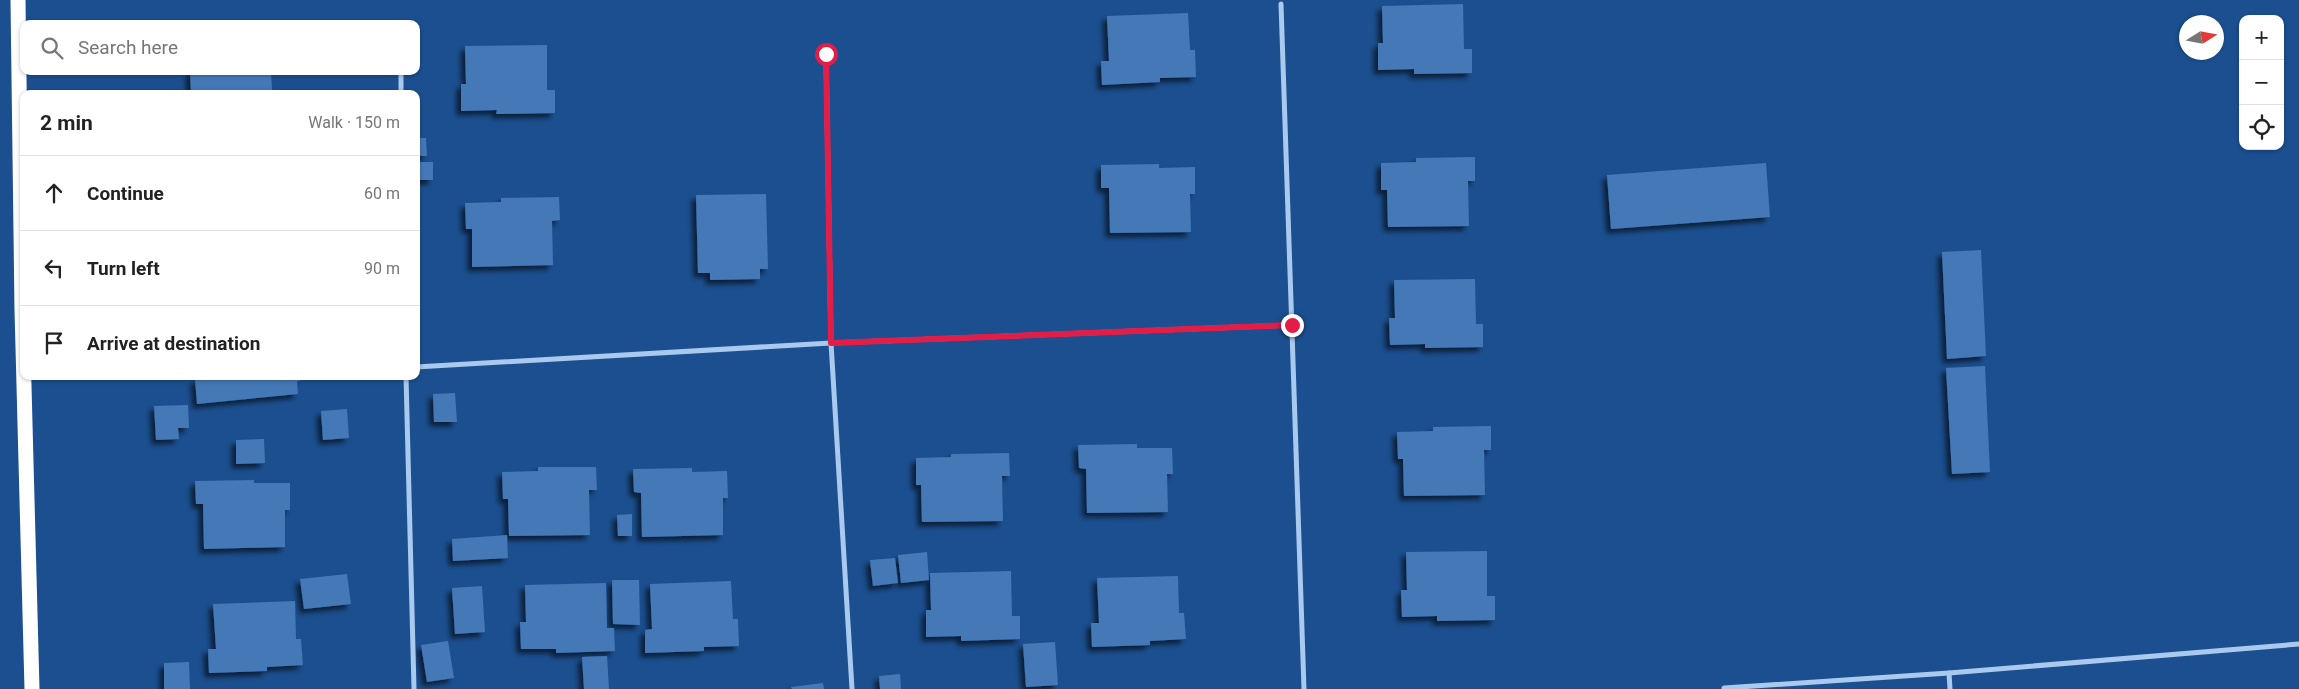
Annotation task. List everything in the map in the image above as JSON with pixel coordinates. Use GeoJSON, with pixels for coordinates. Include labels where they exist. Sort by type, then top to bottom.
{"type":"FeatureCollection","features":[{"type":"Feature","properties":{"kind":"highway"},"geometry":{"type":"LineString","coordinates":[[18,0],[20,155]]}},
{"type":"Feature","properties":{"kind":"highway"},"geometry":{"type":"LineString","coordinates":[[24,380],[32,689]]}},
{"type":"Feature","properties":{"kind":"street"},"geometry":{"type":"LineString","coordinates":[[1281,4],[1304,689]]}},
{"type":"Feature","properties":{"kind":"street"},"geometry":{"type":"LineString","coordinates":[[826,54],[831,343],[852,689]]}},
{"type":"Feature","properties":{"kind":"street"},"geometry":{"type":"LineString","coordinates":[[400,75],[401,90]]}},
{"type":"Feature","properties":{"kind":"street"},"geometry":{"type":"LineString","coordinates":[[420,367],[831,343],[1292,325]]}},
{"type":"Feature","properties":{"kind":"street"},"geometry":{"type":"LineString","coordinates":[[406,380],[414,689]]}},
{"type":"Feature","properties":{"kind":"street"},"geometry":{"type":"LineString","coordinates":[[1724,688],[1949,673],[2299,644]]}},
{"type":"Feature","properties":{"kind":"street"},"geometry":{"type":"LineString","coordinates":[[1949,673],[1950,689]]}},
{"type":"Feature","properties":{"kind":"building"},"geometry":{"type":"Polygon","coordinates":[[[1463,4],[1464,49],[1472,49],[1472,73],[1414,74],[1414,69],[1378,70],[1378,43],[1383,43],[1382,6],[1463,4]]]}},
{"type":"Feature","properties":{"kind":"building"},"geometry":{"type":"Polygon","coordinates":[[[1188,13],[1190,50],[1195,50],[1196,77],[1160,78],[1160,82],[1102,85],[1101,61],[1109,61],[1107,16],[1188,13]]]}},
{"type":"Feature","properties":{"kind":"building"},"geometry":{"type":"Polygon","coordinates":[[[547,45],[547,90],[555,90],[555,113],[496,114],[497,110],[461,111],[461,84],[466,84],[465,46],[547,45]]]}},
{"type":"Feature","properties":{"kind":"building"},"geometry":{"type":"Polygon","coordinates":[[[190,75],[271,75],[272,90],[191,90],[190,75]]]}},
{"type":"Feature","properties":{"kind":"building"},"geometry":{"type":"Polygon","coordinates":[[[420,138],[426,138],[427,156],[420,156],[420,138]]]}},
{"type":"Feature","properties":{"kind":"building"},"geometry":{"type":"Polygon","coordinates":[[[1475,157],[1475,181],[1468,181],[1469,226],[1388,227],[1387,190],[1381,190],[1381,163],[1416,162],[1416,158],[1475,157]]]}},
{"type":"Feature","properties":{"kind":"building"},"geometry":{"type":"Polygon","coordinates":[[[420,162],[433,162],[433,180],[420,180],[420,162]]]}},
{"type":"Feature","properties":{"kind":"building"},"geometry":{"type":"Polygon","coordinates":[[[1766,163],[1770,217],[1611,229],[1607,175],[1766,163]]]}},
{"type":"Feature","properties":{"kind":"building"},"geometry":{"type":"Polygon","coordinates":[[[1159,164],[1159,168],[1195,167],[1195,194],[1190,194],[1191,232],[1110,233],[1109,188],[1101,188],[1101,165],[1159,164]]]}},
{"type":"Feature","properties":{"kind":"building"},"geometry":{"type":"Polygon","coordinates":[[[766,194],[768,269],[760,269],[760,279],[710,280],[710,273],[698,273],[696,195],[766,194]]]}},
{"type":"Feature","properties":{"kind":"building"},"geometry":{"type":"Polygon","coordinates":[[[559,197],[560,220],[552,221],[553,265],[472,267],[472,229],[466,229],[465,203],[501,202],[501,198],[559,197]]]}},
{"type":"Feature","properties":{"kind":"building"},"geometry":{"type":"Polygon","coordinates":[[[1981,250],[1986,356],[1947,359],[1942,252],[1981,250]]]}},
{"type":"Feature","properties":{"kind":"building"},"geometry":{"type":"Polygon","coordinates":[[[1475,279],[1476,324],[1483,324],[1483,347],[1425,348],[1425,344],[1390,345],[1389,318],[1395,318],[1394,280],[1475,279]]]}},
{"type":"Feature","properties":{"kind":"building"},"geometry":{"type":"Polygon","coordinates":[[[1985,366],[1990,472],[1952,474],[1946,368],[1985,366]]]}},
{"type":"Feature","properties":{"kind":"building"},"geometry":{"type":"Polygon","coordinates":[[[195,380],[300,380],[297,381],[298,394],[197,404],[195,380]]]}},
{"type":"Feature","properties":{"kind":"building"},"geometry":{"type":"Polygon","coordinates":[[[455,393],[457,422],[434,422],[433,394],[455,393]]]}},
{"type":"Feature","properties":{"kind":"building"},"geometry":{"type":"Polygon","coordinates":[[[188,405],[189,428],[178,428],[179,439],[156,440],[154,406],[188,405]]]}},
{"type":"Feature","properties":{"kind":"building"},"geometry":{"type":"Polygon","coordinates":[[[347,409],[349,438],[323,440],[321,411],[347,409]]]}},
{"type":"Feature","properties":{"kind":"building"},"geometry":{"type":"Polygon","coordinates":[[[1491,426],[1491,450],[1484,450],[1485,495],[1404,496],[1403,459],[1398,459],[1397,432],[1433,431],[1433,427],[1491,426]]]}},
{"type":"Feature","properties":{"kind":"building"},"geometry":{"type":"Polygon","coordinates":[[[264,439],[265,463],[236,464],[236,440],[264,439]]]}},
{"type":"Feature","properties":{"kind":"building"},"geometry":{"type":"Polygon","coordinates":[[[1137,444],[1137,448],[1172,448],[1173,474],[1167,474],[1168,512],[1087,513],[1086,469],[1079,468],[1078,445],[1137,444]]]}},
{"type":"Feature","properties":{"kind":"building"},"geometry":{"type":"Polygon","coordinates":[[[1009,453],[1010,476],[1002,476],[1003,521],[922,522],[921,485],[916,485],[916,458],[951,457],[951,454],[1009,453]]]}},
{"type":"Feature","properties":{"kind":"building"},"geometry":{"type":"Polygon","coordinates":[[[538,467],[596,467],[597,490],[589,490],[590,535],[509,536],[508,499],[503,499],[502,472],[538,471],[538,467]]]}},
{"type":"Feature","properties":{"kind":"building"},"geometry":{"type":"Polygon","coordinates":[[[692,468],[692,472],[727,471],[728,498],[723,498],[723,535],[642,537],[641,493],[634,492],[633,469],[692,468]]]}},
{"type":"Feature","properties":{"kind":"building"},"geometry":{"type":"Polygon","coordinates":[[[254,480],[254,483],[290,483],[290,510],[285,510],[285,547],[204,549],[203,504],[196,504],[195,481],[254,480]]]}},
{"type":"Feature","properties":{"kind":"building"},"geometry":{"type":"Polygon","coordinates":[[[632,514],[632,536],[618,536],[617,515],[632,514]]]}},
{"type":"Feature","properties":{"kind":"building"},"geometry":{"type":"Polygon","coordinates":[[[507,535],[508,558],[453,561],[452,539],[507,535]]]}},
{"type":"Feature","properties":{"kind":"building"},"geometry":{"type":"Polygon","coordinates":[[[1487,551],[1487,596],[1495,596],[1495,620],[1437,621],[1437,616],[1402,617],[1401,590],[1407,590],[1406,552],[1487,551]]]}},
{"type":"Feature","properties":{"kind":"building"},"geometry":{"type":"Polygon","coordinates":[[[927,552],[929,580],[901,583],[898,555],[927,552]]]}},
{"type":"Feature","properties":{"kind":"building"},"geometry":{"type":"Polygon","coordinates":[[[895,558],[898,583],[873,586],[870,560],[895,558]]]}},
{"type":"Feature","properties":{"kind":"building"},"geometry":{"type":"Polygon","coordinates":[[[1011,571],[1012,616],[1020,616],[1020,639],[961,641],[961,636],[926,637],[926,610],[931,610],[930,573],[1011,571]]]}},
{"type":"Feature","properties":{"kind":"building"},"geometry":{"type":"Polygon","coordinates":[[[347,574],[351,604],[304,609],[300,579],[347,574]]]}},
{"type":"Feature","properties":{"kind":"building"},"geometry":{"type":"Polygon","coordinates":[[[1178,576],[1179,613],[1184,613],[1186,639],[1150,641],[1150,645],[1092,647],[1091,623],[1099,623],[1097,578],[1178,576]]]}},
{"type":"Feature","properties":{"kind":"building"},"geometry":{"type":"Polygon","coordinates":[[[612,580],[639,580],[640,625],[613,624],[612,580]]]}},
{"type":"Feature","properties":{"kind":"building"},"geometry":{"type":"Polygon","coordinates":[[[731,581],[733,619],[738,619],[739,646],[704,647],[704,651],[645,653],[645,630],[652,629],[650,584],[731,581]]]}},
{"type":"Feature","properties":{"kind":"building"},"geometry":{"type":"Polygon","coordinates":[[[606,583],[607,628],[614,628],[615,651],[556,653],[556,649],[521,649],[520,622],[526,622],[525,585],[606,583]]]}},
{"type":"Feature","properties":{"kind":"building"},"geometry":{"type":"Polygon","coordinates":[[[482,586],[485,632],[455,634],[452,588],[482,586]]]}},
{"type":"Feature","properties":{"kind":"building"},"geometry":{"type":"Polygon","coordinates":[[[295,601],[296,639],[301,639],[303,665],[267,667],[267,671],[209,673],[208,649],[216,649],[213,604],[295,601]]]}},
{"type":"Feature","properties":{"kind":"building"},"geometry":{"type":"Polygon","coordinates":[[[448,641],[454,678],[427,682],[421,645],[448,641]]]}},
{"type":"Feature","properties":{"kind":"building"},"geometry":{"type":"Polygon","coordinates":[[[1055,642],[1058,685],[1026,687],[1023,644],[1055,642]]]}},
{"type":"Feature","properties":{"kind":"building"},"geometry":{"type":"Polygon","coordinates":[[[607,656],[609,689],[584,689],[582,657],[607,656]]]}},
{"type":"Feature","properties":{"kind":"building"},"geometry":{"type":"Polygon","coordinates":[[[189,662],[190,689],[164,689],[164,663],[189,662]]]}},
{"type":"Feature","properties":{"kind":"building"},"geometry":{"type":"Polygon","coordinates":[[[900,674],[901,689],[880,689],[879,676],[900,674]]]}},
{"type":"Feature","properties":{"kind":"building"},"geometry":{"type":"Polygon","coordinates":[[[823,683],[824,689],[792,689],[791,687],[823,683]]]}},
{"type":"Feature","properties":{"kind":"route"},"geometry":{"type":"LineString","coordinates":[[826,54],[831,343],[1292,325]]}}]}
